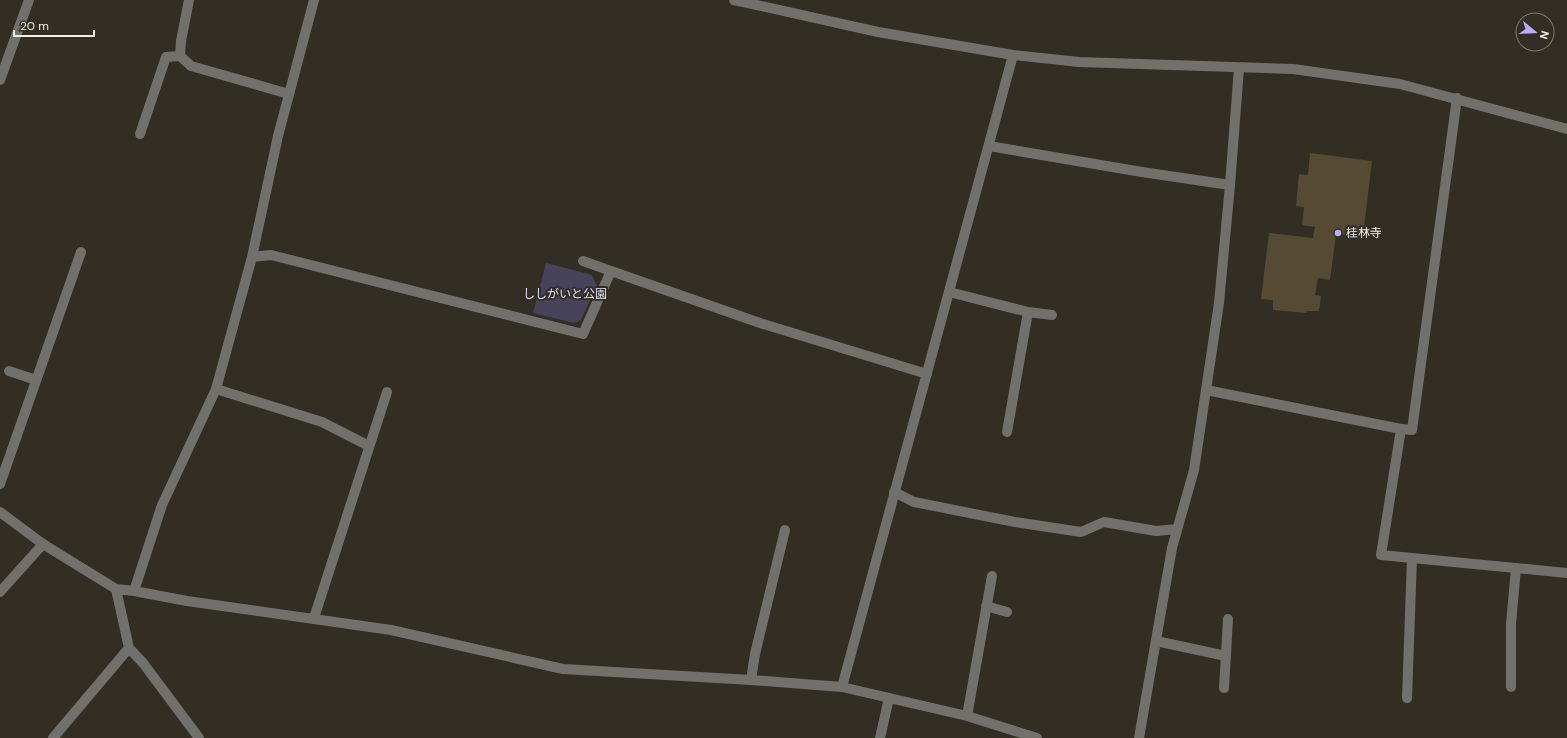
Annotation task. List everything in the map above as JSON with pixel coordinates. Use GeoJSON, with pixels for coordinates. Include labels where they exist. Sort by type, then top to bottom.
{"type":"FeatureCollection","features":[{"type":"Feature","properties":{"kind":"street"},"geometry":{"type":"LineString","coordinates":[[0,80],[29,0]]}},
{"type":"Feature","properties":{"kind":"street"},"geometry":{"type":"LineString","coordinates":[[180,56],[188,0]]}},
{"type":"Feature","properties":{"kind":"street"},"geometry":{"type":"LineString","coordinates":[[134,590],[162,505],[216,389],[252,257],[278,136],[314,0]]}},
{"type":"Feature","properties":{"kind":"street"},"geometry":{"type":"LineString","coordinates":[[734,0],[878,32],[1013,56],[1079,62],[1238,68],[1293,68],[1400,84],[1457,98],[1544,124],[1567,129]]}},
{"type":"Feature","properties":{"kind":"street"},"geometry":{"type":"LineString","coordinates":[[140,134],[166,57],[180,56],[191,66],[289,94]]}},
{"type":"Feature","properties":{"kind":"street"},"geometry":{"type":"LineString","coordinates":[[842,688],[1013,56]]}},
{"type":"Feature","properties":{"kind":"street"},"geometry":{"type":"LineString","coordinates":[[1139,738],[1177,529],[1194,470],[1219,304],[1230,185],[1238,68]]}},
{"type":"Feature","properties":{"kind":"street"},"geometry":{"type":"LineString","coordinates":[[1206,390],[1412,430],[1457,98]]}},
{"type":"Feature","properties":{"kind":"street"},"geometry":{"type":"LineString","coordinates":[[988,146],[1230,185]]}},
{"type":"Feature","properties":{"kind":"street"},"geometry":{"type":"LineString","coordinates":[[0,484],[81,252]]}},
{"type":"Feature","properties":{"kind":"street"},"geometry":{"type":"LineString","coordinates":[[252,257],[271,255],[583,334],[611,271]]}},
{"type":"Feature","properties":{"kind":"street"},"geometry":{"type":"LineString","coordinates":[[583,261],[760,323],[927,374]]}},
{"type":"Feature","properties":{"kind":"street"},"geometry":{"type":"LineString","coordinates":[[949,292],[1028,312],[1052,315]]}},
{"type":"Feature","properties":{"kind":"street"},"geometry":{"type":"LineString","coordinates":[[1007,432],[1028,312]]}},
{"type":"Feature","properties":{"kind":"street"},"geometry":{"type":"LineString","coordinates":[[9,371],[36,380]]}},
{"type":"Feature","properties":{"kind":"street"},"geometry":{"type":"LineString","coordinates":[[216,389],[322,422],[369,446]]}},
{"type":"Feature","properties":{"kind":"street"},"geometry":{"type":"LineString","coordinates":[[314,618],[387,392]]}},
{"type":"Feature","properties":{"kind":"street"},"geometry":{"type":"LineString","coordinates":[[1402,429],[1381,555],[1567,572]]}},
{"type":"Feature","properties":{"kind":"street"},"geometry":{"type":"LineString","coordinates":[[894,492],[914,502],[1015,522],[1081,532],[1104,522],[1156,530],[1177,529]]}},
{"type":"Feature","properties":{"kind":"street"},"geometry":{"type":"LineString","coordinates":[[0,512],[43,544],[116,589],[134,590],[187,602],[314,618],[391,630],[563,669],[751,680],[842,688],[967,716],[1037,738]]}},
{"type":"Feature","properties":{"kind":"street"},"geometry":{"type":"LineString","coordinates":[[751,680],[755,654],[785,530]]}},
{"type":"Feature","properties":{"kind":"street"},"geometry":{"type":"LineString","coordinates":[[0,592],[43,544]]}},
{"type":"Feature","properties":{"kind":"street"},"geometry":{"type":"LineString","coordinates":[[1407,698],[1412,558]]}},
{"type":"Feature","properties":{"kind":"street"},"geometry":{"type":"LineString","coordinates":[[1511,687],[1511,624],[1516,568]]}},
{"type":"Feature","properties":{"kind":"street"},"geometry":{"type":"LineString","coordinates":[[967,716],[992,576]]}},
{"type":"Feature","properties":{"kind":"street"},"geometry":{"type":"LineString","coordinates":[[116,589],[128,648],[143,663],[199,738]]}},
{"type":"Feature","properties":{"kind":"street"},"geometry":{"type":"LineString","coordinates":[[986,606],[1007,612]]}},
{"type":"Feature","properties":{"kind":"street"},"geometry":{"type":"LineString","coordinates":[[1224,688],[1228,619]]}},
{"type":"Feature","properties":{"kind":"street"},"geometry":{"type":"LineString","coordinates":[[1156,641],[1226,656]]}},
{"type":"Feature","properties":{"kind":"street"},"geometry":{"type":"LineString","coordinates":[[54,738],[128,648]]}},
{"type":"Feature","properties":{"kind":"street"},"geometry":{"type":"LineString","coordinates":[[880,738],[889,698]]}},
{"type":"Feature","properties":{"kind":"green space","name":"ししがいと公園"},"geometry":{"type":"Polygon","coordinates":[[[546,263],[592,275],[597,286],[581,320],[574,323],[533,313],[546,263]]]}},
{"type":"Feature","properties":{"kind":"building","name":"桂林寺"},"geometry":{"type":"Polygon","coordinates":[[[1310,153],[1372,161],[1363,236],[1336,234],[1330,280],[1318,278],[1315,295],[1321,296],[1319,311],[1307,311],[1306,313],[1273,310],[1273,300],[1261,299],[1269,233],[1313,238],[1315,227],[1302,225],[1304,207],[1296,206],[1299,174],[1308,175],[1310,153]]]}},
{"type":"Feature","properties":{"kind":"place","name":"桂林寺"},"geometry":{"type":"Point","coordinates":[1338,233]}}]}
